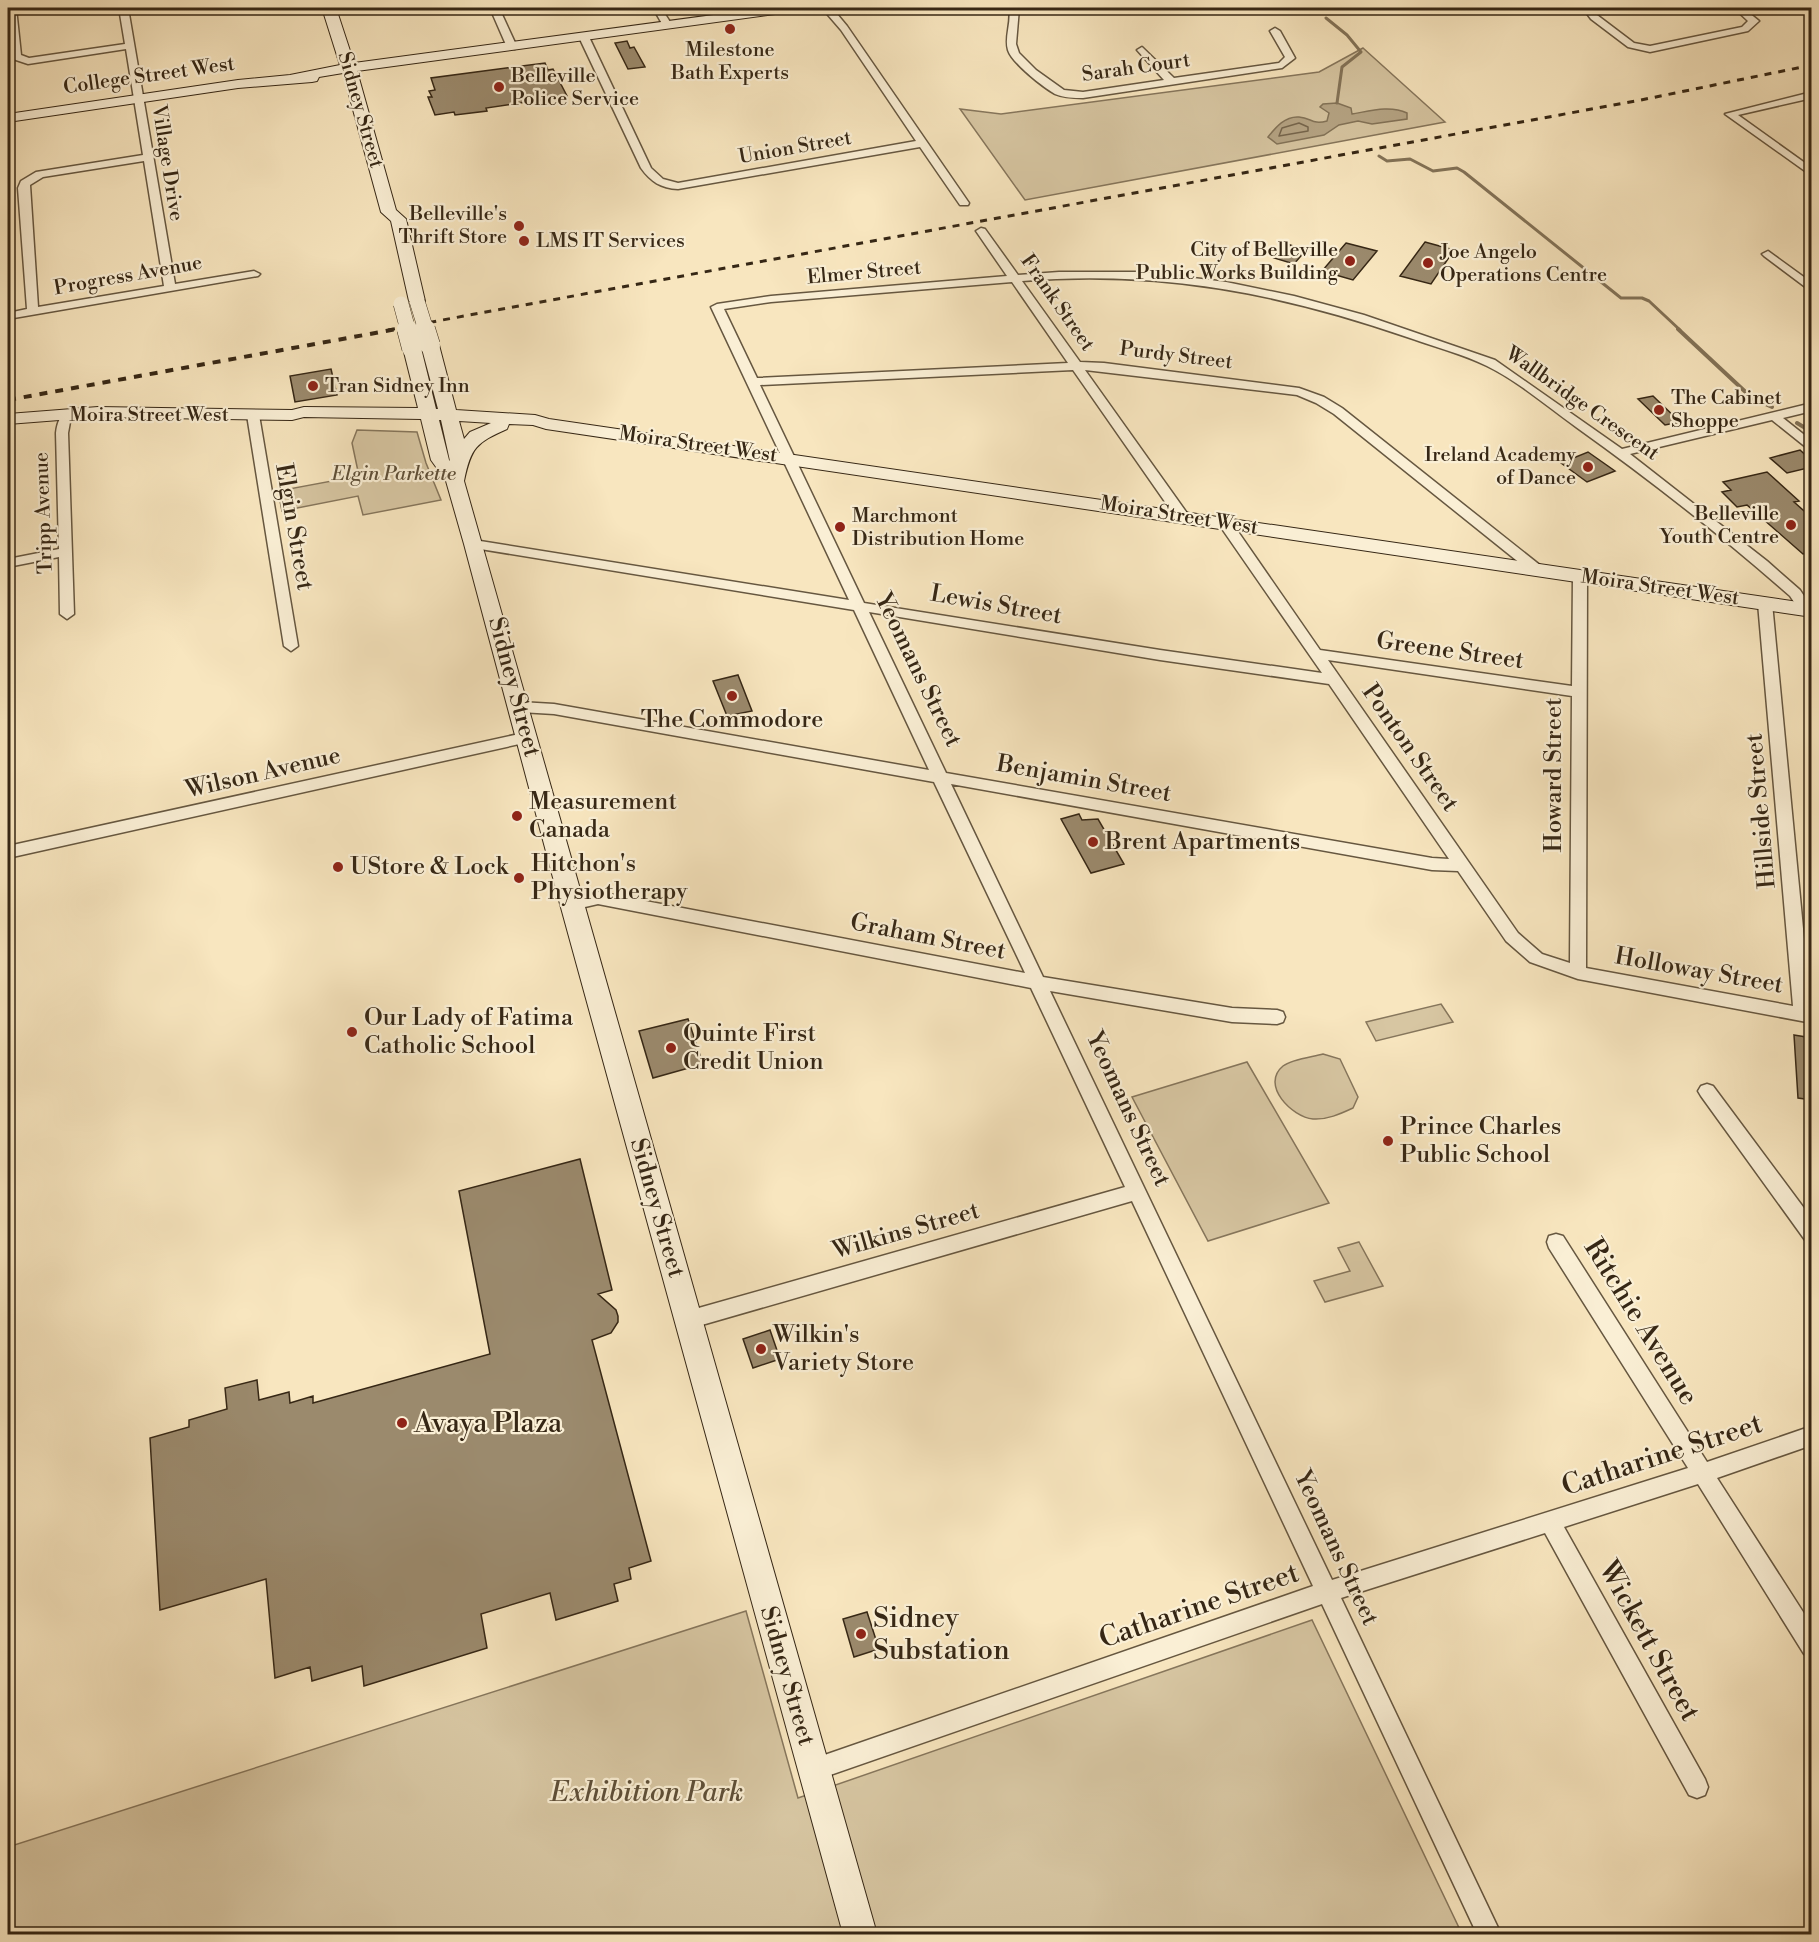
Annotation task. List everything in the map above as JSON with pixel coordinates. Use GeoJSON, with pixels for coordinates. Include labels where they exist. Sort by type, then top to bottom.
{"type":"FeatureCollection","features":[{"type":"Feature","properties":{"kind":"main road","name":"Sidney Street"},"geometry":{"type":"LineString","coordinates":[[329,8],[361,107],[389,212],[398,219],[406,264],[412,348],[440,460],[455,481],[474,543],[572,904],[860,1935]]}},
{"type":"Feature","properties":{"kind":"main road","name":"College Street West"},"geometry":{"type":"LineString","coordinates":[[8,118],[296,77],[340,74],[350,70],[790,8]]}},
{"type":"Feature","properties":{"kind":"main road"},"geometry":{"type":"LineString","coordinates":[[361,107],[369,85],[401,65],[422,60]]}},
{"type":"Feature","properties":{"kind":"main road","name":"Sidney Street"},"geometry":{"type":"LineString","coordinates":[[384,231],[383,222],[389,212]]}},
{"type":"Feature","properties":{"kind":"main road","name":"Sidney Street"},"geometry":{"type":"LineString","coordinates":[[396,285],[409,303],[430,345],[460,457],[455,481]]}},
{"type":"Feature","properties":{"kind":"main road"},"geometry":{"type":"LineString","coordinates":[[366,412],[387,407],[404,398],[419,376]]}},
{"type":"Feature","properties":{"kind":"main road","name":"Moira Street West"},"geometry":{"type":"LineString","coordinates":[[8,420],[98,412],[292,415],[304,412],[366,412],[449,418],[535,420],[546,424]]}},
{"type":"Feature","properties":{"kind":"main road","name":"Moira Street West"},"geometry":{"type":"LineString","coordinates":[[292,415],[300,418],[429,417]]}},
{"type":"Feature","properties":{"kind":"main road","name":"Moira Street West"},"geometry":{"type":"LineString","coordinates":[[449,418],[501,425],[546,424],[1790,607]]}},
{"type":"Feature","properties":{"kind":"main road"},"geometry":{"type":"LineString","coordinates":[[460,457],[476,436],[501,425]]}},
{"type":"Feature","properties":{"kind":"street"},"geometry":{"type":"LineString","coordinates":[[11,8],[16,57],[28,61],[130,46]]}},
{"type":"Feature","properties":{"kind":"street","name":"Village Drive"},"geometry":{"type":"LineString","coordinates":[[124,8],[170,288]]}},
{"type":"Feature","properties":{"kind":"street"},"geometry":{"type":"LineString","coordinates":[[494,8],[512,48]]}},
{"type":"Feature","properties":{"kind":"street"},"geometry":{"type":"LineString","coordinates":[[657,8],[667,25]]}},
{"type":"Feature","properties":{"kind":"street"},"geometry":{"type":"LineString","coordinates":[[827,8],[844,28],[964,203]]}},
{"type":"Feature","properties":{"kind":"street","name":"Sarah Court"},"geometry":{"type":"LineString","coordinates":[[1014,8],[1016,18],[1012,46],[1014,55],[1062,93],[1083,95],[1287,63],[1290,58],[1275,31]]}},
{"type":"Feature","properties":{"kind":"street"},"geometry":{"type":"LineString","coordinates":[[1596,8],[1590,11],[1594,17],[1631,45],[1650,49],[1745,28],[1754,21],[1738,8]]}},
{"type":"Feature","properties":{"kind":"street","name":"Union Street"},"geometry":{"type":"LineString","coordinates":[[584,37],[646,168],[662,185],[672,186],[923,143]]}},
{"type":"Feature","properties":{"kind":"street"},"geometry":{"type":"LineString","coordinates":[[1142,50],[1171,81]]}},
{"type":"Feature","properties":{"kind":"street"},"geometry":{"type":"LineString","coordinates":[[1812,95],[1730,114],[1812,173]]}},
{"type":"Feature","properties":{"kind":"street"},"geometry":{"type":"LineString","coordinates":[[33,312],[23,188],[25,183],[31,178],[52,172],[148,157]]}},
{"type":"Feature","properties":{"kind":"street","name":"Frank Street"},"geometry":{"type":"LineString","coordinates":[[981,231],[1182,516]]}},
{"type":"Feature","properties":{"kind":"street"},"geometry":{"type":"LineString","coordinates":[[1768,254],[1812,288]]}},
{"type":"Feature","properties":{"kind":"street","name":"Progress Avenue"},"geometry":{"type":"LineString","coordinates":[[8,316],[254,274]]}},
{"type":"Feature","properties":{"kind":"street","name":"Wallbridge Crescent"},"geometry":{"type":"LineString","coordinates":[[1015,278],[1059,274],[1144,275],[1189,279],[1294,299],[1360,317],[1491,363],[1620,453],[1795,593],[1800,602],[1790,607]]}},
{"type":"Feature","properties":{"kind":"street","name":"Elmer Street"},"geometry":{"type":"LineString","coordinates":[[717,307],[771,299],[1015,278]]}},
{"type":"Feature","properties":{"kind":"street","name":"Yeomans Street"},"geometry":{"type":"LineString","coordinates":[[717,307],[856,604],[1138,1191],[1490,1935]]}},
{"type":"Feature","properties":{"kind":"street","name":"Purdy Street"},"geometry":{"type":"LineString","coordinates":[[752,382],[1078,366],[1104,367],[1299,392],[1320,400],[1338,411],[1536,569]]}},
{"type":"Feature","properties":{"kind":"street"},"geometry":{"type":"LineString","coordinates":[[1620,453],[1812,407]]}},
{"type":"Feature","properties":{"kind":"street","name":"Tripp Avenue"},"geometry":{"type":"LineString","coordinates":[[67,614],[62,433],[64,422],[70,414]]}},
{"type":"Feature","properties":{"kind":"street","name":"Elgin Street"},"geometry":{"type":"LineString","coordinates":[[253,415],[291,646]]}},
{"type":"Feature","properties":{"kind":"street"},"geometry":{"type":"LineString","coordinates":[[1774,416],[1812,448]]}},
{"type":"Feature","properties":{"kind":"street","name":"Ponton Street"},"geometry":{"type":"LineString","coordinates":[[1225,523],[1512,937],[1536,958],[1578,973]]}},
{"type":"Feature","properties":{"kind":"street","name":"Lewis Street"},"geometry":{"type":"LineString","coordinates":[[474,543],[1148,653],[1334,680]]}},
{"type":"Feature","properties":{"kind":"street"},"geometry":{"type":"LineString","coordinates":[[8,563],[65,552]]}},
{"type":"Feature","properties":{"kind":"street","name":"Howard Street"},"geometry":{"type":"LineString","coordinates":[[1578,973],[1580,576]]}},
{"type":"Feature","properties":{"kind":"street","name":"Hillside Street"},"geometry":{"type":"LineString","coordinates":[[1790,607],[1807,1015]]}},
{"type":"Feature","properties":{"kind":"street","name":"Greene Street"},"geometry":{"type":"LineString","coordinates":[[1316,654],[1578,692]]}},
{"type":"Feature","properties":{"kind":"street","name":"Benjamin Street"},"geometry":{"type":"LineString","coordinates":[[519,707],[554,709],[1432,864],[1463,865]]}},
{"type":"Feature","properties":{"kind":"street","name":"Wilson Avenue"},"geometry":{"type":"LineString","coordinates":[[8,852],[528,737]]}},
{"type":"Feature","properties":{"kind":"street","name":"Graham Street"},"geometry":{"type":"LineString","coordinates":[[572,904],[598,898],[1038,982],[1232,1015],[1276,1017]]}},
{"type":"Feature","properties":{"kind":"street","name":"Holloway Street"},"geometry":{"type":"LineString","coordinates":[[1578,973],[1807,1015]]}},
{"type":"Feature","properties":{"kind":"street"},"geometry":{"type":"LineString","coordinates":[[1707,1091],[1812,1234]]}},
{"type":"Feature","properties":{"kind":"street","name":"Wilkins Street"},"geometry":{"type":"LineString","coordinates":[[688,1320],[1138,1191]]}},
{"type":"Feature","properties":{"kind":"street","name":"Ritchie Avenue"},"geometry":{"type":"LineString","coordinates":[[1556,1242],[1812,1646]]}},
{"type":"Feature","properties":{"kind":"street","name":"Catharine Street"},"geometry":{"type":"LineString","coordinates":[[813,1770],[1327,1592],[1703,1473],[1812,1435]]}},
{"type":"Feature","properties":{"kind":"street","name":"Wickett Street"},"geometry":{"type":"LineString","coordinates":[[1550,1522],[1697,1787]]}},
{"type":"Feature","properties":{"kind":"green space"},"geometry":{"type":"Polygon","coordinates":[[[1363,48],[1445,122],[1025,200],[960,109],[1001,114],[1319,72],[1363,48]]]}},
{"type":"Feature","properties":{"kind":"green space","name":"Elgin Parkette"},"geometry":{"type":"Polygon","coordinates":[[[357,430],[417,432],[426,463],[441,500],[363,515],[358,496],[282,511],[278,491],[359,476],[352,443],[357,430]]]}},
{"type":"Feature","properties":{"kind":"green space"},"geometry":{"type":"Polygon","coordinates":[[[1441,1004],[1453,1022],[1376,1041],[1366,1022],[1441,1004]]]}},
{"type":"Feature","properties":{"kind":"green space"},"geometry":{"type":"Polygon","coordinates":[[[1323,1054],[1340,1059],[1358,1097],[1353,1108],[1328,1118],[1313,1119],[1296,1113],[1288,1106],[1277,1091],[1275,1082],[1283,1066],[1323,1054]]]}},
{"type":"Feature","properties":{"kind":"green space"},"geometry":{"type":"Polygon","coordinates":[[[1247,1062],[1329,1203],[1208,1241],[1132,1097],[1247,1062]]]}},
{"type":"Feature","properties":{"kind":"green space"},"geometry":{"type":"Polygon","coordinates":[[[1359,1242],[1383,1286],[1325,1302],[1314,1281],[1350,1271],[1338,1248],[1359,1242]]]}},
{"type":"Feature","properties":{"kind":"green space","name":"Exhibition Park"},"geometry":{"type":"Polygon","coordinates":[[[746,1611],[798,1798],[1312,1620],[1462,1934],[8,1934],[8,1847],[746,1611]]]}},
{"type":"Feature","properties":{"kind":"water"},"geometry":{"type":"Polygon","coordinates":[[[1337,103],[1351,108],[1352,114],[1394,109],[1407,113],[1407,119],[1372,124],[1358,121],[1339,125],[1324,135],[1277,144],[1268,137],[1289,118],[1299,117],[1315,122],[1327,121],[1329,113],[1320,107],[1323,104],[1337,103]]]}},
{"type":"Feature","properties":{"kind":"building"},"geometry":{"type":"Polygon","coordinates":[[[627,41],[630,48],[634,47],[645,67],[628,69],[615,43],[627,41]]]}},
{"type":"Feature","properties":{"kind":"building","name":"Belleville Police Service"},"geometry":{"type":"Polygon","coordinates":[[[545,63],[548,70],[553,69],[567,96],[455,115],[454,112],[435,115],[428,97],[432,97],[429,91],[435,90],[431,78],[545,63]]]}},
{"type":"Feature","properties":{"kind":"building","name":"Joe Angelo Operations Centre"},"geometry":{"type":"Polygon","coordinates":[[[1425,242],[1454,250],[1431,284],[1400,276],[1425,242]]]}},
{"type":"Feature","properties":{"kind":"building","name":"City of Belleville Public Works Building"},"geometry":{"type":"Polygon","coordinates":[[[1346,243],[1377,251],[1353,280],[1322,271],[1346,243]]]}},
{"type":"Feature","properties":{"kind":"building"},"geometry":{"type":"Polygon","coordinates":[[[1287,244],[1306,250],[1294,264],[1274,258],[1287,244]]]}},
{"type":"Feature","properties":{"kind":"building","name":"Tran Sidney Inn"},"geometry":{"type":"Polygon","coordinates":[[[331,369],[337,395],[295,402],[290,376],[331,369]]]}},
{"type":"Feature","properties":{"kind":"building","name":"The Cabinet Shoppe"},"geometry":{"type":"Polygon","coordinates":[[[1653,396],[1680,422],[1665,425],[1638,399],[1653,396]]]}},
{"type":"Feature","properties":{"kind":"building"},"geometry":{"type":"Polygon","coordinates":[[[1800,450],[1812,461],[1812,467],[1787,473],[1770,458],[1800,450]]]}},
{"type":"Feature","properties":{"kind":"building","name":"Ireland Academy of Dance"},"geometry":{"type":"Polygon","coordinates":[[[1588,452],[1615,471],[1587,482],[1561,463],[1588,452]]]}},
{"type":"Feature","properties":{"kind":"building"},"geometry":{"type":"Polygon","coordinates":[[[1767,472],[1799,501],[1794,502],[1812,518],[1812,552],[1803,554],[1747,505],[1737,507],[1722,492],[1731,490],[1723,482],[1767,472]]]}},
{"type":"Feature","properties":{"kind":"building","name":"The Commodore"},"geometry":{"type":"Polygon","coordinates":[[[738,675],[752,711],[727,716],[713,681],[738,675]]]}},
{"type":"Feature","properties":{"kind":"building","name":"Brent Apartments"},"geometry":{"type":"Polygon","coordinates":[[[1079,814],[1082,820],[1098,819],[1124,864],[1091,873],[1061,819],[1079,814]]]}},
{"type":"Feature","properties":{"kind":"building","name":"Quinte First Credit Union"},"geometry":{"type":"Polygon","coordinates":[[[688,1019],[703,1064],[653,1078],[639,1031],[688,1019]]]}},
{"type":"Feature","properties":{"kind":"building"},"geometry":{"type":"Polygon","coordinates":[[[1794,1035],[1812,1038],[1812,1100],[1798,1098],[1794,1035]]]}},
{"type":"Feature","properties":{"kind":"building","name":"Avaya Plaza"},"geometry":{"type":"Polygon","coordinates":[[[580,1159],[612,1290],[598,1294],[616,1310],[618,1316],[618,1322],[611,1333],[592,1340],[651,1561],[629,1568],[631,1579],[614,1584],[618,1601],[556,1620],[550,1593],[481,1614],[487,1648],[364,1686],[362,1666],[312,1681],[310,1667],[275,1678],[266,1579],[160,1610],[150,1438],[189,1427],[189,1420],[227,1409],[225,1388],[257,1380],[259,1400],[289,1392],[290,1403],[313,1396],[313,1403],[490,1354],[459,1191],[580,1159]]]}},
{"type":"Feature","properties":{"kind":"building","name":"Wilkin's Variety Store"},"geometry":{"type":"Polygon","coordinates":[[[770,1330],[780,1359],[753,1368],[743,1339],[770,1330]]]}},
{"type":"Feature","properties":{"kind":"building","name":"Sidney Substation"},"geometry":{"type":"Polygon","coordinates":[[[867,1612],[879,1649],[854,1657],[843,1619],[867,1612]]]}},
{"type":"Feature","properties":{"kind":"waterway"},"geometry":{"type":"LineString","coordinates":[[1317,8],[1321,13]]}},
{"type":"Feature","properties":{"kind":"waterway"},"geometry":{"type":"LineString","coordinates":[[1326,18],[1347,35],[1361,52],[1342,67],[1337,103]]}},
{"type":"Feature","properties":{"kind":"waterway"},"geometry":{"type":"LineString","coordinates":[[1379,156],[1387,161],[1410,159],[1433,171],[1457,168],[1464,172],[1621,298],[1642,298],[1649,301],[1680,330]]}},
{"type":"Feature","properties":{"kind":"waterway"},"geometry":{"type":"LineString","coordinates":[[1678,329],[1752,398],[1772,407]]}},
{"type":"Feature","properties":{"kind":"waterway"},"geometry":{"type":"LineString","coordinates":[[1797,423],[1812,432]]}},
{"type":"Feature","properties":{"kind":"railway"},"geometry":{"type":"LineString","coordinates":[[388,330],[1641,100],[1812,65]]}},
{"type":"Feature","properties":{"kind":"railway"},"geometry":{"type":"LineString","coordinates":[[8,400],[397,329]]}},
{"type":"Feature","properties":{"kind":"place","name":"Milestone Bath Experts"},"geometry":{"type":"Point","coordinates":[730,29]}},
{"type":"Feature","properties":{"kind":"place","name":"Belleville Police Service"},"geometry":{"type":"Point","coordinates":[499,87]}},
{"type":"Feature","properties":{"kind":"place","name":"Belleville's Thrift Store"},"geometry":{"type":"Point","coordinates":[519,226]}},
{"type":"Feature","properties":{"kind":"place","name":"LMS IT Services"},"geometry":{"type":"Point","coordinates":[524,241]}},
{"type":"Feature","properties":{"kind":"place","name":"City of Belleville Public Works Building"},"geometry":{"type":"Point","coordinates":[1350,261]}},
{"type":"Feature","properties":{"kind":"place","name":"Joe Angelo Operations Centre"},"geometry":{"type":"Point","coordinates":[1428,263]}},
{"type":"Feature","properties":{"kind":"place","name":"Tran Sidney Inn"},"geometry":{"type":"Point","coordinates":[313,386]}},
{"type":"Feature","properties":{"kind":"place","name":"The Cabinet Shoppe"},"geometry":{"type":"Point","coordinates":[1659,410]}},
{"type":"Feature","properties":{"kind":"place","name":"Ireland Academy of Dance"},"geometry":{"type":"Point","coordinates":[1588,467]}},
{"type":"Feature","properties":{"kind":"place","name":"Belleville Youth Centre"},"geometry":{"type":"Point","coordinates":[1791,525]}},
{"type":"Feature","properties":{"kind":"place","name":"Marchmont Distribution Home"},"geometry":{"type":"Point","coordinates":[840,527]}},
{"type":"Feature","properties":{"kind":"place","name":"The Commodore"},"geometry":{"type":"Point","coordinates":[732,696]}},
{"type":"Feature","properties":{"kind":"place","name":"Measurement Canada"},"geometry":{"type":"Point","coordinates":[517,816]}},
{"type":"Feature","properties":{"kind":"place","name":"Brent Apartments"},"geometry":{"type":"Point","coordinates":[1093,842]}},
{"type":"Feature","properties":{"kind":"place","name":"UStore & Lock"},"geometry":{"type":"Point","coordinates":[338,867]}},
{"type":"Feature","properties":{"kind":"place","name":"Hitchon's Physiotherapy"},"geometry":{"type":"Point","coordinates":[519,878]}},
{"type":"Feature","properties":{"kind":"place","name":"Our Lady of Fatima Catholic School"},"geometry":{"type":"Point","coordinates":[352,1032]}},
{"type":"Feature","properties":{"kind":"place","name":"Quinte First Credit Union"},"geometry":{"type":"Point","coordinates":[671,1048]}},
{"type":"Feature","properties":{"kind":"place","name":"Prince Charles Public School"},"geometry":{"type":"Point","coordinates":[1388,1141]}},
{"type":"Feature","properties":{"kind":"place","name":"Wilkin's Variety Store"},"geometry":{"type":"Point","coordinates":[761,1349]}},
{"type":"Feature","properties":{"kind":"place","name":"Avaya Plaza"},"geometry":{"type":"Point","coordinates":[402,1423]}},
{"type":"Feature","properties":{"kind":"place","name":"Sidney Substation"},"geometry":{"type":"Point","coordinates":[861,1634]}}]}
